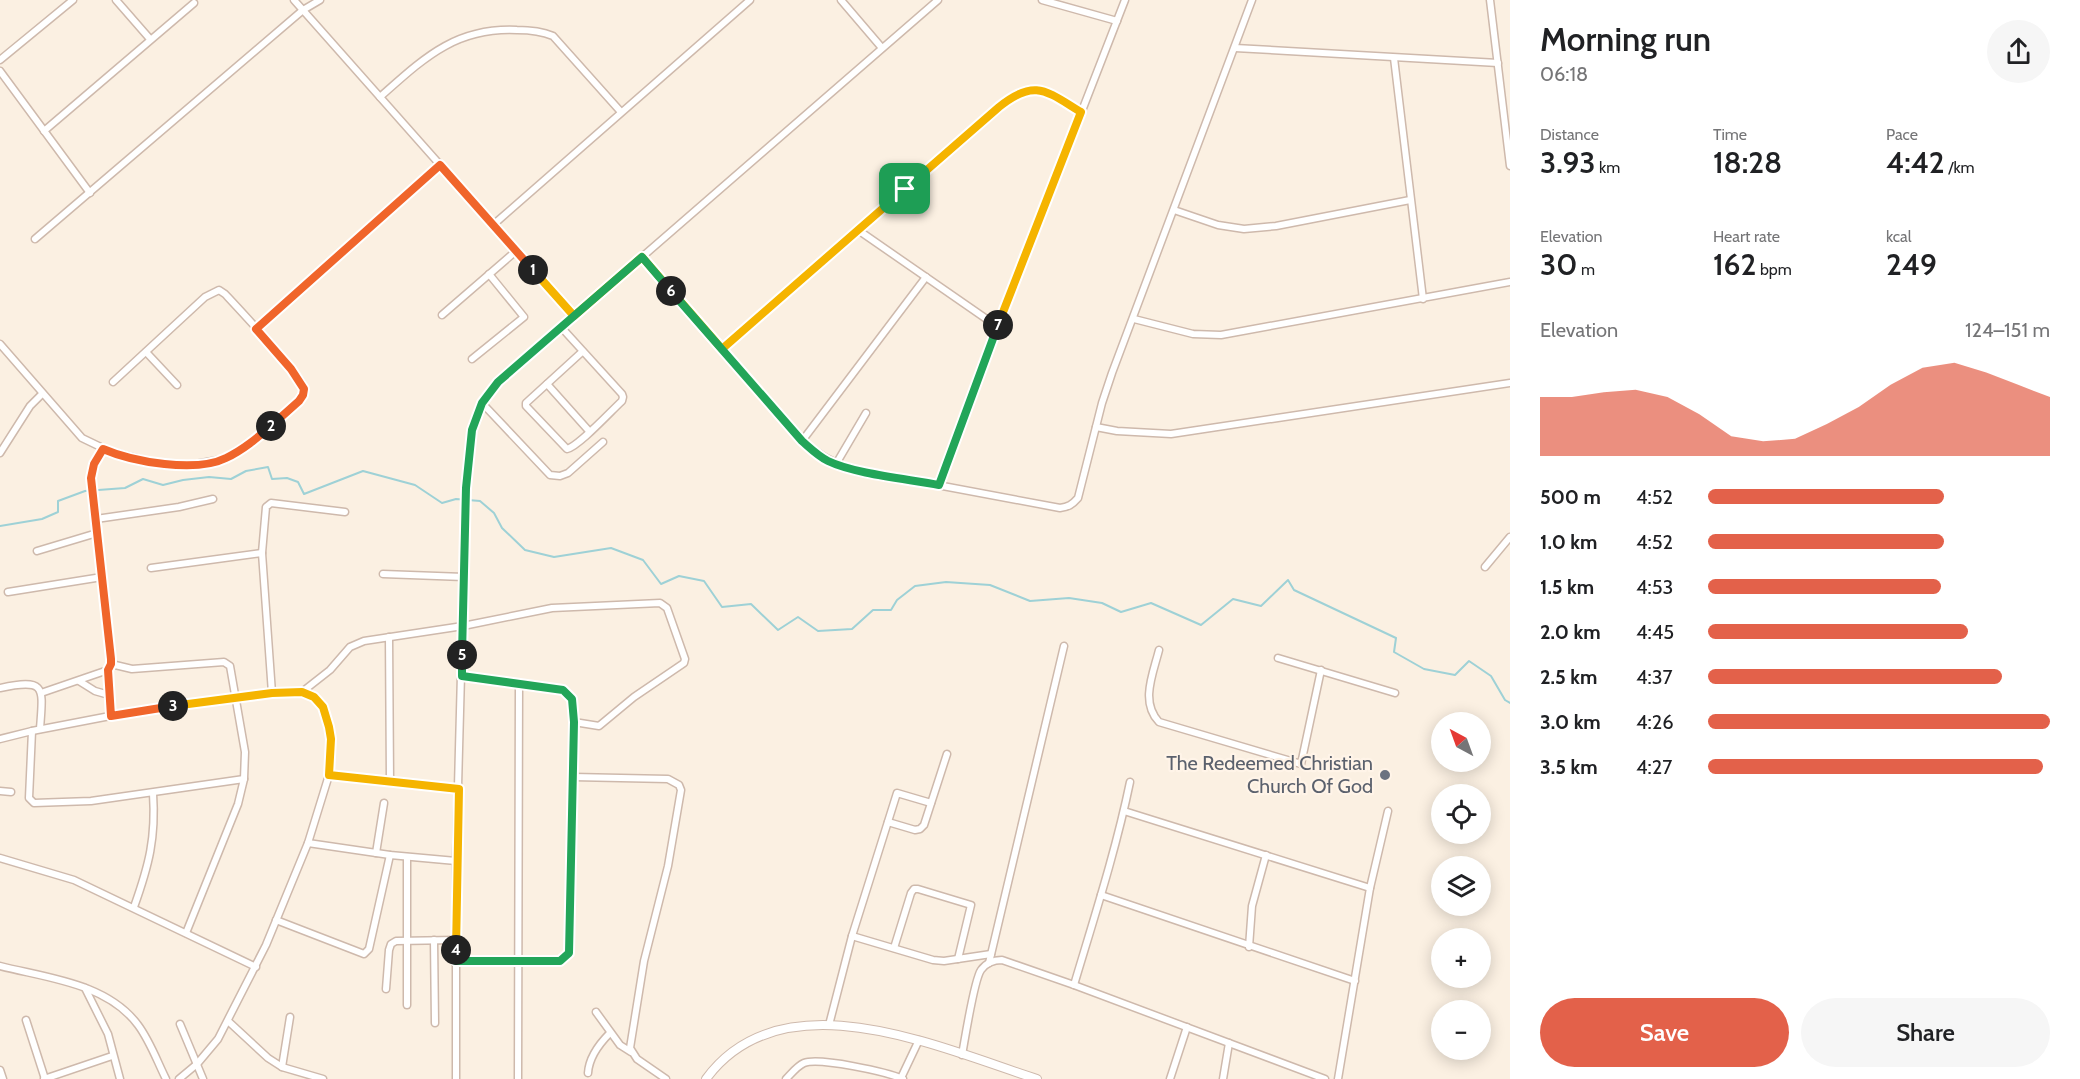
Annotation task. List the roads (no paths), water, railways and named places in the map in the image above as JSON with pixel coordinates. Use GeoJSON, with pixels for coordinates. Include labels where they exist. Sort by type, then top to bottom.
{"type":"FeatureCollection","features":[{"type":"Feature","properties":{"kind":"street"},"geometry":{"type":"LineString","coordinates":[[0,60],[73,0]]}},
{"type":"Feature","properties":{"kind":"street"},"geometry":{"type":"LineString","coordinates":[[117,0],[150,39]]}},
{"type":"Feature","properties":{"kind":"street"},"geometry":{"type":"LineString","coordinates":[[294,0],[574,316]]}},
{"type":"Feature","properties":{"kind":"street"},"geometry":{"type":"LineString","coordinates":[[35,239],[303,10],[320,0]]}},
{"type":"Feature","properties":{"kind":"street"},"geometry":{"type":"LineString","coordinates":[[493,225],[750,0]]}},
{"type":"Feature","properties":{"kind":"street"},"geometry":{"type":"LineString","coordinates":[[841,0],[882,48]]}},
{"type":"Feature","properties":{"kind":"street"},"geometry":{"type":"LineString","coordinates":[[456,1079],[456,861],[466,488],[472,430],[482,403],[498,382],[938,0]]}},
{"type":"Feature","properties":{"kind":"street"},"geometry":{"type":"LineString","coordinates":[[1042,0],[1117,21]]}},
{"type":"Feature","properties":{"kind":"street"},"geometry":{"type":"LineString","coordinates":[[939,485],[1125,0]]}},
{"type":"Feature","properties":{"kind":"street"},"geometry":{"type":"LineString","coordinates":[[642,257],[802,441],[820,456],[836,464],[1060,508],[1067,507],[1078,498],[1112,373],[1252,0]]}},
{"type":"Feature","properties":{"kind":"street"},"geometry":{"type":"LineString","coordinates":[[1490,0],[1508,127],[1510,166]]}},
{"type":"Feature","properties":{"kind":"street"},"geometry":{"type":"LineString","coordinates":[[44,130],[194,3]]}},
{"type":"Feature","properties":{"kind":"street"},"geometry":{"type":"LineString","coordinates":[[380,97],[427,57],[476,32],[526,30],[545,32],[553,36],[621,112]]}},
{"type":"Feature","properties":{"kind":"street"},"geometry":{"type":"LineString","coordinates":[[1235,48],[1498,63]]}},
{"type":"Feature","properties":{"kind":"street"},"geometry":{"type":"LineString","coordinates":[[1394,58],[1423,299]]}},
{"type":"Feature","properties":{"kind":"street"},"geometry":{"type":"LineString","coordinates":[[0,71],[90,193]]}},
{"type":"Feature","properties":{"kind":"street"},"geometry":{"type":"LineString","coordinates":[[722,349],[1011,98],[1025,90],[1038,89],[1081,112]]}},
{"type":"Feature","properties":{"kind":"street"},"geometry":{"type":"LineString","coordinates":[[256,329],[440,165]]}},
{"type":"Feature","properties":{"kind":"street"},"geometry":{"type":"LineString","coordinates":[[1173,210],[1218,225],[1244,229],[1275,226],[1410,200]]}},
{"type":"Feature","properties":{"kind":"street"},"geometry":{"type":"LineString","coordinates":[[858,230],[998,327]]}},
{"type":"Feature","properties":{"kind":"street"},"geometry":{"type":"LineString","coordinates":[[442,315],[516,251]]}},
{"type":"Feature","properties":{"kind":"street"},"geometry":{"type":"LineString","coordinates":[[472,359],[524,317],[489,274]]}},
{"type":"Feature","properties":{"kind":"street"},"geometry":{"type":"LineString","coordinates":[[802,441],[926,277]]}},
{"type":"Feature","properties":{"kind":"street"},"geometry":{"type":"LineString","coordinates":[[1134,319],[1192,334],[1221,335],[1510,282]]}},
{"type":"Feature","properties":{"kind":"street"},"geometry":{"type":"LineString","coordinates":[[0,344],[82,438],[103,449],[163,465],[190,465],[224,459],[254,440],[299,401],[304,389],[291,369],[219,290],[205,297],[113,382]]}},
{"type":"Feature","properties":{"kind":"street"},"geometry":{"type":"LineString","coordinates":[[561,327],[583,351],[623,397],[622,401],[571,448],[567,449],[526,406],[527,401],[583,351]]}},
{"type":"Feature","properties":{"kind":"street"},"geometry":{"type":"LineString","coordinates":[[146,352],[177,385]]}},
{"type":"Feature","properties":{"kind":"street"},"geometry":{"type":"LineString","coordinates":[[1096,427],[1117,432],[1171,434],[1510,383]]}},
{"type":"Feature","properties":{"kind":"street"},"geometry":{"type":"LineString","coordinates":[[547,384],[589,431]]}},
{"type":"Feature","properties":{"kind":"street"},"geometry":{"type":"LineString","coordinates":[[0,453],[30,406],[42,394]]}},
{"type":"Feature","properties":{"kind":"street"},"geometry":{"type":"LineString","coordinates":[[482,403],[550,475],[560,476],[568,473],[603,442]]}},
{"type":"Feature","properties":{"kind":"street"},"geometry":{"type":"LineString","coordinates":[[836,464],[866,412]]}},
{"type":"Feature","properties":{"kind":"street"},"geometry":{"type":"LineString","coordinates":[[103,449],[94,464],[91,478],[110,667],[111,716]]}},
{"type":"Feature","properties":{"kind":"street"},"geometry":{"type":"LineString","coordinates":[[96,519],[179,507],[213,499]]}},
{"type":"Feature","properties":{"kind":"street"},"geometry":{"type":"LineString","coordinates":[[272,693],[262,553],[266,507],[271,503],[345,512]]}},
{"type":"Feature","properties":{"kind":"street"},"geometry":{"type":"LineString","coordinates":[[37,551],[97,533]]}},
{"type":"Feature","properties":{"kind":"street"},"geometry":{"type":"LineString","coordinates":[[1485,567],[1510,537]]}},
{"type":"Feature","properties":{"kind":"street"},"geometry":{"type":"LineString","coordinates":[[151,568],[262,553]]}},
{"type":"Feature","properties":{"kind":"street"},"geometry":{"type":"LineString","coordinates":[[383,574],[464,577]]}},
{"type":"Feature","properties":{"kind":"street"},"geometry":{"type":"LineString","coordinates":[[8,592],[102,577]]}},
{"type":"Feature","properties":{"kind":"street"},"geometry":{"type":"LineString","coordinates":[[302,692],[330,670],[350,647],[364,641],[463,626],[552,608],[660,603],[664,605],[685,659],[684,663],[633,697],[599,726],[574,722]]}},
{"type":"Feature","properties":{"kind":"street"},"geometry":{"type":"LineString","coordinates":[[389,637],[390,782]]}},
{"type":"Feature","properties":{"kind":"street"},"geometry":{"type":"LineString","coordinates":[[989,963],[1064,646]]}},
{"type":"Feature","properties":{"kind":"street"},"geometry":{"type":"LineString","coordinates":[[1159,650],[1149,693],[1151,713],[1159,722],[1301,764],[1321,670]]}},
{"type":"Feature","properties":{"kind":"street"},"geometry":{"type":"LineString","coordinates":[[1278,658],[1395,693]]}},
{"type":"Feature","properties":{"kind":"street"},"geometry":{"type":"LineString","coordinates":[[41,693],[79,681],[110,667],[132,669],[224,662],[230,666],[245,752],[244,779],[238,804],[186,933]]}},
{"type":"Feature","properties":{"kind":"street"},"geometry":{"type":"LineString","coordinates":[[456,961],[560,961],[569,953],[573,777],[574,722],[572,699],[569,693],[519,683],[462,676]]}},
{"type":"Feature","properties":{"kind":"street"},"geometry":{"type":"LineString","coordinates":[[79,681],[95,691],[109,695]]}},
{"type":"Feature","properties":{"kind":"street"},"geometry":{"type":"LineString","coordinates":[[0,687],[26,682],[32,684],[41,693],[40,729]]}},
{"type":"Feature","properties":{"kind":"street"},"geometry":{"type":"LineString","coordinates":[[518,1079],[519,683]]}},
{"type":"Feature","properties":{"kind":"street"},"geometry":{"type":"LineString","coordinates":[[0,739],[111,716],[234,697],[302,692],[319,701],[327,717],[331,739],[329,775],[308,843],[256,967],[228,1021],[213,1047],[179,1079]]}},
{"type":"Feature","properties":{"kind":"street"},"geometry":{"type":"LineString","coordinates":[[32,731],[29,798],[34,803],[91,801],[244,779]]}},
{"type":"Feature","properties":{"kind":"street"},"geometry":{"type":"LineString","coordinates":[[888,822],[915,830],[924,825],[947,754]]}},
{"type":"Feature","properties":{"kind":"street"},"geometry":{"type":"LineString","coordinates":[[329,775],[459,789]]}},
{"type":"Feature","properties":{"kind":"street"},"geometry":{"type":"LineString","coordinates":[[573,777],[668,778],[679,784],[681,790],[668,866],[644,961],[630,1048],[636,1059],[666,1079]]}},
{"type":"Feature","properties":{"kind":"street"},"geometry":{"type":"LineString","coordinates":[[1074,985],[1101,896],[1130,782]]}},
{"type":"Feature","properties":{"kind":"street"},"geometry":{"type":"LineString","coordinates":[[0,791],[11,792]]}},
{"type":"Feature","properties":{"kind":"street"},"geometry":{"type":"LineString","coordinates":[[134,907],[147,872],[152,845],[155,823],[153,793]]}},
{"type":"Feature","properties":{"kind":"street"},"geometry":{"type":"LineString","coordinates":[[829,1025],[852,936],[897,793],[932,803]]}},
{"type":"Feature","properties":{"kind":"street"},"geometry":{"type":"LineString","coordinates":[[376,853],[384,803]]}},
{"type":"Feature","properties":{"kind":"street"},"geometry":{"type":"LineString","coordinates":[[1124,811],[1370,888]]}},
{"type":"Feature","properties":{"kind":"street"},"geometry":{"type":"LineString","coordinates":[[1338,1079],[1370,888],[1388,811]]}},
{"type":"Feature","properties":{"kind":"street"},"geometry":{"type":"LineString","coordinates":[[308,843],[390,855],[456,861]]}},
{"type":"Feature","properties":{"kind":"street"},"geometry":{"type":"LineString","coordinates":[[276,920],[364,954],[367,953],[390,855]]}},
{"type":"Feature","properties":{"kind":"street"},"geometry":{"type":"LineString","coordinates":[[1249,947],[1252,906],[1266,855]]}},
{"type":"Feature","properties":{"kind":"street"},"geometry":{"type":"LineString","coordinates":[[407,857],[407,1005]]}},
{"type":"Feature","properties":{"kind":"street"},"geometry":{"type":"LineString","coordinates":[[0,858],[74,880],[256,967]]}},
{"type":"Feature","properties":{"kind":"street"},"geometry":{"type":"LineString","coordinates":[[894,948],[911,893],[914,889],[918,889],[971,905],[958,959]]}},
{"type":"Feature","properties":{"kind":"street"},"geometry":{"type":"LineString","coordinates":[[1101,896],[1355,981]]}},
{"type":"Feature","properties":{"kind":"street"},"geometry":{"type":"LineString","coordinates":[[852,936],[933,960],[990,954]]}},
{"type":"Feature","properties":{"kind":"street"},"geometry":{"type":"LineString","coordinates":[[434,940],[435,1023]]}},
{"type":"Feature","properties":{"kind":"street"},"geometry":{"type":"LineString","coordinates":[[386,989],[391,944],[396,941],[456,940]]}},
{"type":"Feature","properties":{"kind":"street"},"geometry":{"type":"LineString","coordinates":[[962,1055],[979,973],[989,963],[1002,960],[1325,1079]]}},
{"type":"Feature","properties":{"kind":"street"},"geometry":{"type":"LineString","coordinates":[[0,966],[85,988],[110,999],[137,1023],[166,1079]]}},
{"type":"Feature","properties":{"kind":"street"},"geometry":{"type":"LineString","coordinates":[[85,988],[108,1034],[112,1056],[120,1079]]}},
{"type":"Feature","properties":{"kind":"street"},"geometry":{"type":"LineString","coordinates":[[596,1012],[620,1045],[632,1052]]}},
{"type":"Feature","properties":{"kind":"street"},"geometry":{"type":"LineString","coordinates":[[282,1067],[290,1017]]}},
{"type":"Feature","properties":{"kind":"street"},"geometry":{"type":"LineString","coordinates":[[26,1020],[45,1079],[112,1056]]}},
{"type":"Feature","properties":{"kind":"street"},"geometry":{"type":"LineString","coordinates":[[228,1021],[268,1058],[296,1076],[323,1079]]}},
{"type":"Feature","properties":{"kind":"street"},"geometry":{"type":"LineString","coordinates":[[180,1024],[203,1079]]}},
{"type":"Feature","properties":{"kind":"street"},"geometry":{"type":"LineString","coordinates":[[706,1079],[726,1057],[757,1037],[772,1031],[829,1025],[877,1031],[919,1040],[1036,1079]]}},
{"type":"Feature","properties":{"kind":"street"},"geometry":{"type":"LineString","coordinates":[[1170,1079],[1187,1027]]}},
{"type":"Feature","properties":{"kind":"street"},"geometry":{"type":"LineString","coordinates":[[588,1073],[588,1065],[595,1052],[610,1033]]}},
{"type":"Feature","properties":{"kind":"street"},"geometry":{"type":"LineString","coordinates":[[786,1079],[800,1065],[812,1062],[865,1068],[902,1078],[919,1040]]}},
{"type":"Feature","properties":{"kind":"street"},"geometry":{"type":"LineString","coordinates":[[1223,1079],[1228,1042]]}},
{"type":"Feature","properties":{"kind":"waterway"},"geometry":{"type":"LineString","coordinates":[[0,526],[42,519],[58,512],[58,501],[85,491],[125,488],[143,479],[163,485],[209,477],[231,479],[246,471],[268,467],[272,479],[287,478],[298,482],[304,494],[363,471],[415,485],[442,503],[456,499],[480,501],[494,513],[502,528],[525,550],[554,557],[611,548],[643,560],[661,584],[679,576],[704,581],[722,607],[751,604],[778,630],[798,617],[818,631],[852,629],[873,610],[891,610],[897,600],[915,586],[946,582],[990,585],[1030,601],[1069,598],[1102,603],[1121,612],[1151,603],[1201,625],[1233,599],[1261,606],[1288,580],[1294,590],[1396,638],[1394,652],[1424,669],[1455,675],[1469,661],[1491,676],[1505,700],[1510,703]]}},
{"type":"Feature","properties":{"kind":"place","name":"The Redeemed Christian Church Of God"},"geometry":{"type":"Point","coordinates":[1385,775]}}]}
